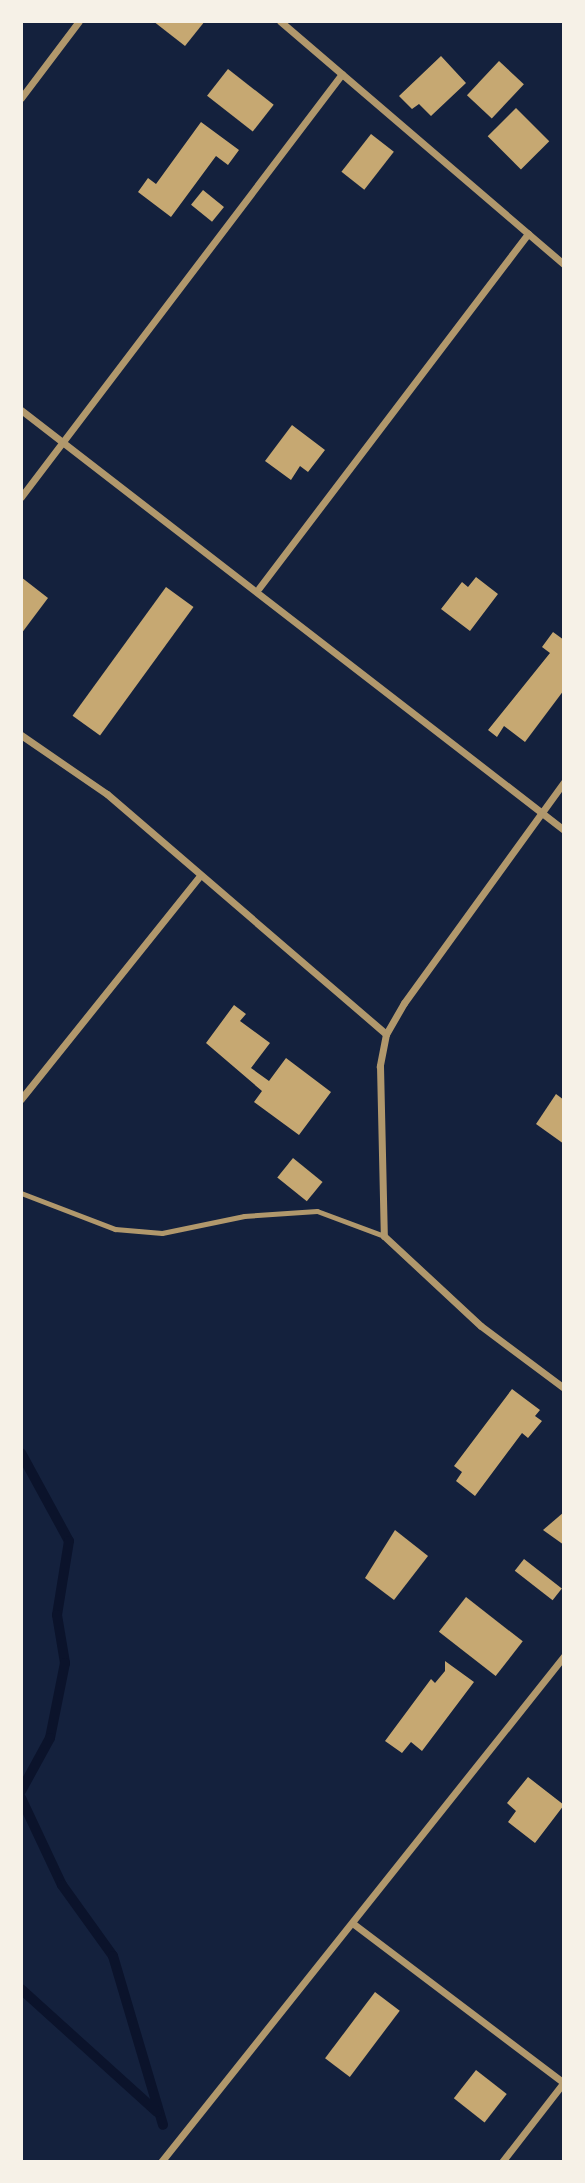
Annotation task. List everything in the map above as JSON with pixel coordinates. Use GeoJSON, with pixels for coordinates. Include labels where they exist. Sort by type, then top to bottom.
{"type":"FeatureCollection","features":[{"type":"Feature","properties":{"kind":"street"},"geometry":{"type":"LineString","coordinates":[[21,98],[79,21]]}},
{"type":"Feature","properties":{"kind":"street"},"geometry":{"type":"LineString","coordinates":[[280,21],[564,264]]}},
{"type":"Feature","properties":{"kind":"street"},"geometry":{"type":"LineString","coordinates":[[21,497],[342,74]]}},
{"type":"Feature","properties":{"kind":"street"},"geometry":{"type":"LineString","coordinates":[[260,588],[528,233]]}},
{"type":"Feature","properties":{"kind":"street"},"geometry":{"type":"LineString","coordinates":[[21,410],[260,588],[564,830]]}},
{"type":"Feature","properties":{"kind":"street"},"geometry":{"type":"LineString","coordinates":[[21,735],[107,794],[199,877],[386,1034]]}},
{"type":"Feature","properties":{"kind":"street"},"geometry":{"type":"LineString","coordinates":[[564,782],[386,1034],[380,1066],[384,1236],[481,1326],[564,1388]]}},
{"type":"Feature","properties":{"kind":"street"},"geometry":{"type":"LineString","coordinates":[[21,1099],[199,877]]}},
{"type":"Feature","properties":{"kind":"street"},"geometry":{"type":"LineString","coordinates":[[161,2162],[355,1925],[564,1656]]}},
{"type":"Feature","properties":{"kind":"street"},"geometry":{"type":"LineString","coordinates":[[355,1925],[564,2082],[502,2162]]}},
{"type":"Feature","properties":{"kind":"lane"},"geometry":{"type":"LineString","coordinates":[[21,1193],[115,1229],[162,1233],[244,1216],[317,1211],[384,1236]]}},
{"type":"Feature","properties":{"kind":"building"},"geometry":{"type":"Polygon","coordinates":[[[153,21],[205,21],[185,46],[153,21]]]}},
{"type":"Feature","properties":{"kind":"building"},"geometry":{"type":"Polygon","coordinates":[[[441,56],[466,83],[431,116],[419,104],[412,109],[399,96],[441,56]]]}},
{"type":"Feature","properties":{"kind":"building"},"geometry":{"type":"Polygon","coordinates":[[[499,61],[524,84],[492,119],[467,95],[499,61]]]}},
{"type":"Feature","properties":{"kind":"building"},"geometry":{"type":"Polygon","coordinates":[[[228,69],[274,105],[253,132],[207,96],[228,69]]]}},
{"type":"Feature","properties":{"kind":"building"},"geometry":{"type":"Polygon","coordinates":[[[516,108],[549,141],[521,170],[488,136],[516,108]]]}},
{"type":"Feature","properties":{"kind":"building"},"geometry":{"type":"Polygon","coordinates":[[[201,122],[239,150],[228,165],[216,156],[171,217],[138,192],[148,178],[156,184],[201,122]]]}},
{"type":"Feature","properties":{"kind":"building"},"geometry":{"type":"Polygon","coordinates":[[[371,134],[394,152],[364,190],[341,172],[371,134]]]}},
{"type":"Feature","properties":{"kind":"building"},"geometry":{"type":"Polygon","coordinates":[[[203,190],[224,207],[212,222],[191,205],[203,190]]]}},
{"type":"Feature","properties":{"kind":"building"},"geometry":{"type":"Polygon","coordinates":[[[292,425],[325,450],[308,472],[300,466],[291,480],[265,461],[292,425]]]}},
{"type":"Feature","properties":{"kind":"building"},"geometry":{"type":"Polygon","coordinates":[[[21,577],[48,598],[21,634],[21,577]]]}},
{"type":"Feature","properties":{"kind":"building"},"geometry":{"type":"Polygon","coordinates":[[[476,577],[498,594],[470,631],[441,609],[462,582],[468,587],[476,577]]]}},
{"type":"Feature","properties":{"kind":"building"},"geometry":{"type":"Polygon","coordinates":[[[166,587],[194,607],[100,736],[73,716],[166,587]]]}},
{"type":"Feature","properties":{"kind":"building"},"geometry":{"type":"Polygon","coordinates":[[[553,632],[564,640],[564,690],[525,742],[504,726],[497,737],[488,730],[550,653],[542,647],[553,632]]]}},
{"type":"Feature","properties":{"kind":"building"},"geometry":{"type":"Polygon","coordinates":[[[234,1005],[246,1014],[240,1021],[270,1043],[251,1068],[269,1081],[286,1058],[331,1092],[299,1135],[254,1102],[262,1091],[206,1043],[234,1005]]]}},
{"type":"Feature","properties":{"kind":"building"},"geometry":{"type":"Polygon","coordinates":[[[556,1094],[564,1100],[564,1144],[536,1124],[556,1094]]]}},
{"type":"Feature","properties":{"kind":"building"},"geometry":{"type":"Polygon","coordinates":[[[293,1158],[323,1182],[307,1201],[277,1177],[293,1158]]]}},
{"type":"Feature","properties":{"kind":"building"},"geometry":{"type":"Polygon","coordinates":[[[512,1389],[540,1410],[535,1416],[542,1421],[528,1438],[522,1433],[475,1496],[456,1481],[462,1472],[454,1466],[512,1389]]]}},
{"type":"Feature","properties":{"kind":"building"},"geometry":{"type":"Polygon","coordinates":[[[564,1512],[564,1545],[543,1530],[564,1512]]]}},
{"type":"Feature","properties":{"kind":"building"},"geometry":{"type":"Polygon","coordinates":[[[395,1530],[428,1556],[394,1600],[365,1578],[395,1530]]]}},
{"type":"Feature","properties":{"kind":"building"},"geometry":{"type":"Polygon","coordinates":[[[524,1559],[562,1589],[553,1600],[515,1571],[524,1559]]]}},
{"type":"Feature","properties":{"kind":"building"},"geometry":{"type":"Polygon","coordinates":[[[466,1597],[523,1641],[496,1676],[439,1632],[466,1597]]]}},
{"type":"Feature","properties":{"kind":"building"},"geometry":{"type":"Polygon","coordinates":[[[445,1661],[474,1682],[422,1751],[411,1742],[402,1753],[385,1741],[431,1679],[435,1683],[445,1671],[445,1661]]]}},
{"type":"Feature","properties":{"kind":"building"},"geometry":{"type":"Polygon","coordinates":[[[528,1777],[564,1805],[535,1843],[508,1822],[516,1811],[507,1803],[528,1777]]]}},
{"type":"Feature","properties":{"kind":"building"},"geometry":{"type":"Polygon","coordinates":[[[375,1992],[400,2011],[350,2077],[325,2058],[375,1992]]]}},
{"type":"Feature","properties":{"kind":"building"},"geometry":{"type":"Polygon","coordinates":[[[476,2070],[507,2094],[485,2122],[454,2098],[476,2070]]]}},
{"type":"Feature","properties":{"kind":"waterway"},"geometry":{"type":"LineString","coordinates":[[21,1453],[69,1541],[57,1615],[65,1663],[50,1738],[21,1791]]}},
{"type":"Feature","properties":{"kind":"waterway"},"geometry":{"type":"LineString","coordinates":[[21,1798],[62,1885],[113,1956],[163,2125]]}},
{"type":"Feature","properties":{"kind":"waterway"},"geometry":{"type":"LineString","coordinates":[[21,1989],[157,2112]]}}]}
